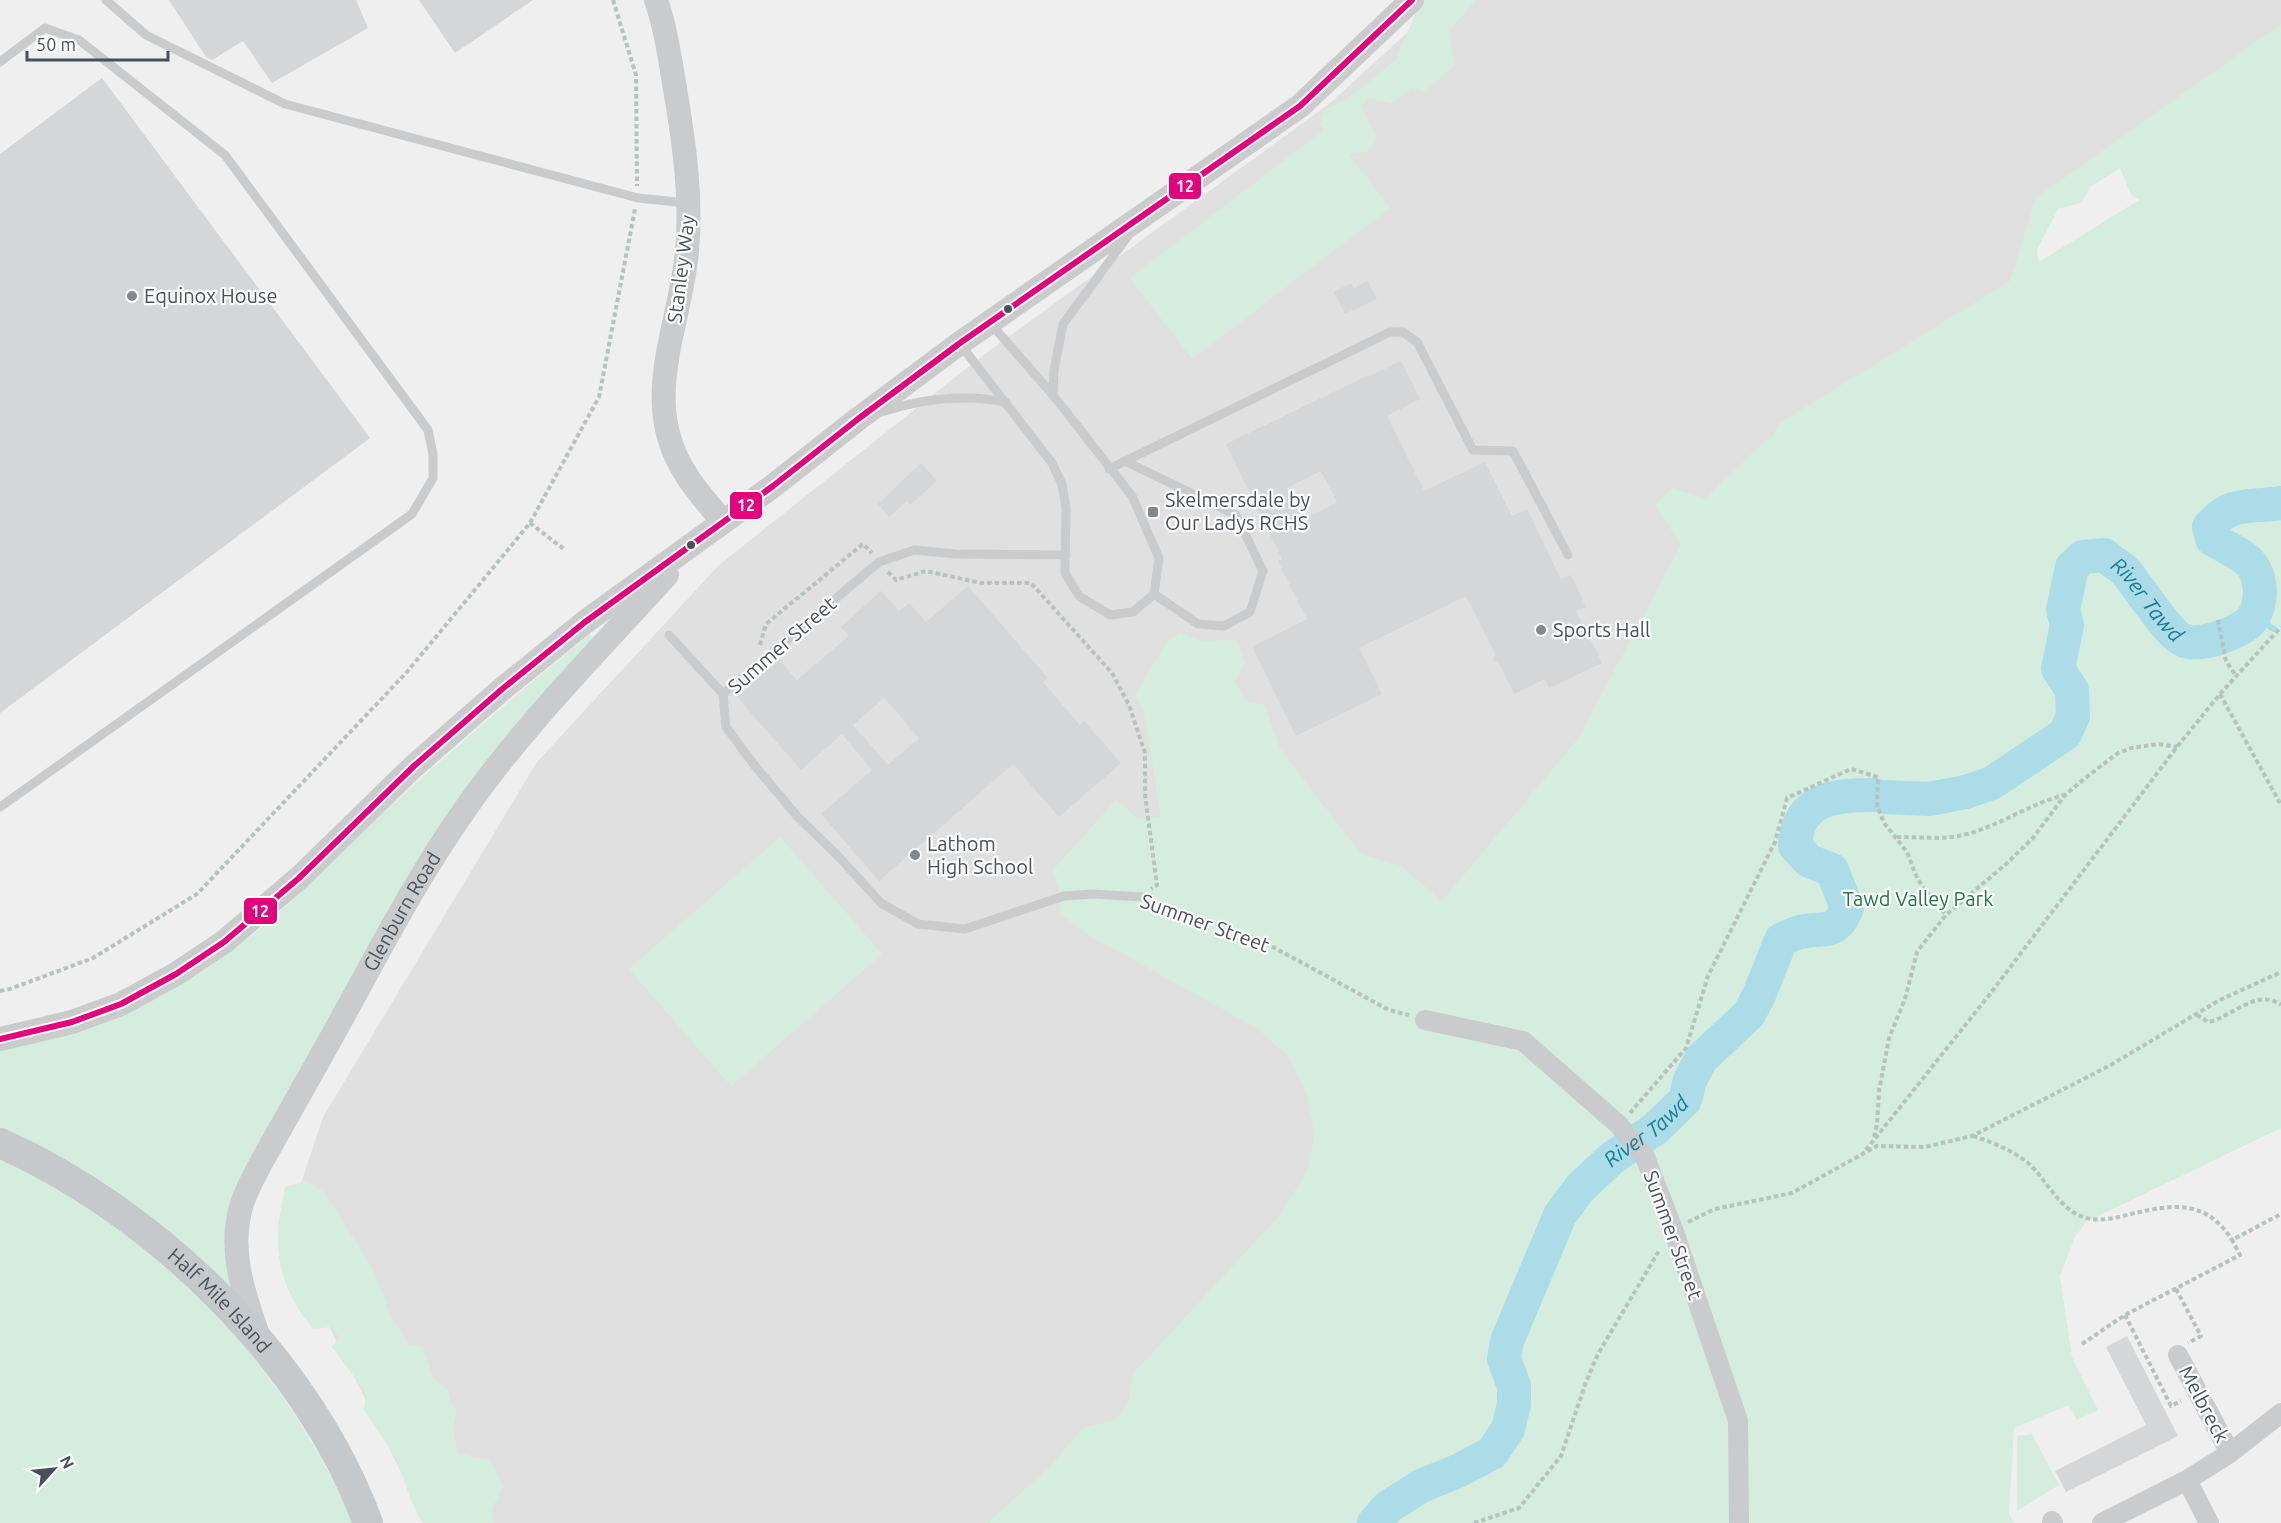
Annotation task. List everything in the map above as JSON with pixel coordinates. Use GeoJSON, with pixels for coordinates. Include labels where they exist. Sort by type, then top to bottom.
{"type":"FeatureCollection","features":[{"type":"Feature","properties":{"kind":"main road","name":"Half Mile Island"},"geometry":{"type":"LineString","coordinates":[[0,1143],[26,1155],[87,1190],[146,1232],[205,1282],[261,1343],[300,1392],[334,1446],[359,1498],[368,1523]]}},
{"type":"Feature","properties":{"kind":"street","name":"Glenburn Road"},"geometry":{"type":"LineString","coordinates":[[0,1039],[72,1022],[121,1004],[176,974],[224,942],[299,878],[414,766],[501,690],[585,622],[773,486],[960,343],[1300,106],[1412,0]]}},
{"type":"Feature","properties":{"kind":"street","name":"Stanley Way"},"geometry":{"type":"LineString","coordinates":[[658,1],[665,27],[683,134],[689,204],[687,252],[679,308],[664,367],[662,400],[670,443],[686,475],[723,522]]}},
{"type":"Feature","properties":{"kind":"street","name":"Glenburn Road"},"geometry":{"type":"LineString","coordinates":[[261,1343],[245,1296],[237,1262],[237,1233],[243,1202],[272,1144],[414,891],[465,810],[514,744],[698,540]]}},
{"type":"Feature","properties":{"kind":"street","name":"Summer Street"},"geometry":{"type":"LineString","coordinates":[[1425,1020],[1523,1041],[1619,1125],[1645,1157],[1673,1229],[1738,1421],[1739,1523]]}},
{"type":"Feature","properties":{"kind":"street","name":"Melbreck"},"geometry":{"type":"LineString","coordinates":[[2181,1350],[2198,1392],[2230,1453]]}},
{"type":"Feature","properties":{"kind":"street","name":"Melbreck"},"geometry":{"type":"LineString","coordinates":[[2102,1523],[2187,1480],[2230,1453],[2281,1413]]}},
{"type":"Feature","properties":{"kind":"street"},"geometry":{"type":"LineString","coordinates":[[2187,1480],[2209,1523]]}},
{"type":"Feature","properties":{"kind":"lane"},"geometry":{"type":"LineString","coordinates":[[106,0],[146,35],[285,104],[638,198],[689,204]]}},
{"type":"Feature","properties":{"kind":"lane"},"geometry":{"type":"LineString","coordinates":[[0,62],[45,28],[80,40],[225,155],[428,430],[433,454],[433,478],[412,514],[0,807]]}},
{"type":"Feature","properties":{"kind":"lane"},"geometry":{"type":"LineString","coordinates":[[1053,395],[1054,370],[1063,324],[1146,213]]}},
{"type":"Feature","properties":{"kind":"lane"},"geometry":{"type":"LineString","coordinates":[[960,343],[1052,463],[1062,484],[1066,508],[1065,573],[1079,596],[1110,615],[1133,612],[1154,594],[1159,558],[1132,496],[1053,395],[990,322]]}},
{"type":"Feature","properties":{"kind":"lane"},"geometry":{"type":"LineString","coordinates":[[1109,469],[1390,332],[1403,332],[1417,342],[1473,450],[1514,451],[1568,555]]}},
{"type":"Feature","properties":{"kind":"lane"},"geometry":{"type":"LineString","coordinates":[[858,419],[903,405],[937,400],[983,397],[1006,402]]}},
{"type":"Feature","properties":{"kind":"lane"},"geometry":{"type":"LineString","coordinates":[[1125,461],[1236,515],[1263,571],[1250,612],[1224,626],[1198,624],[1154,594]]}},
{"type":"Feature","properties":{"kind":"lane","name":"Summer Street"},"geometry":{"type":"LineString","coordinates":[[1066,555],[956,554],[914,550],[879,562],[723,694],[726,727],[797,816],[881,903],[918,924],[966,929],[1064,896],[1092,894],[1142,897]]}},
{"type":"Feature","properties":{"kind":"lane"},"geometry":{"type":"LineString","coordinates":[[669,635],[723,694]]}},
{"type":"Feature","properties":{"kind":"path"},"geometry":{"type":"LineString","coordinates":[[0,991],[10,990],[93,958],[197,894],[406,672],[530,523],[599,397],[638,198],[636,75],[613,0]]}},
{"type":"Feature","properties":{"kind":"path"},"geometry":{"type":"LineString","coordinates":[[530,523],[565,550]]}},
{"type":"Feature","properties":{"kind":"path"},"geometry":{"type":"LineString","coordinates":[[757,656],[766,624],[863,544],[896,580],[926,571],[981,583],[1031,584],[1112,673],[1129,705],[1145,753],[1145,795],[1156,885],[1142,897]]}},
{"type":"Feature","properties":{"kind":"path"},"geometry":{"type":"LineString","coordinates":[[2218,620],[2229,668],[2236,676]]}},
{"type":"Feature","properties":{"kind":"path"},"geometry":{"type":"LineString","coordinates":[[1866,1150],[1990,994],[2177,747],[2220,694],[2281,627]]}},
{"type":"Feature","properties":{"kind":"path"},"geometry":{"type":"LineString","coordinates":[[2220,694],[2281,805]]}},
{"type":"Feature","properties":{"kind":"path"},"geometry":{"type":"LineString","coordinates":[[1873,1141],[1889,1038],[1905,999],[1917,952],[1946,915],[2033,838],[2065,795],[2118,753],[2131,748],[2159,744],[2177,747]]}},
{"type":"Feature","properties":{"kind":"path"},"geometry":{"type":"LineString","coordinates":[[1619,1125],[1686,1048],[1708,976],[1775,842],[1787,798],[1851,769],[1878,777],[1877,804],[1884,823],[1907,852],[1917,878],[1925,891],[1946,915]]}},
{"type":"Feature","properties":{"kind":"path"},"geometry":{"type":"LineString","coordinates":[[1897,837],[1962,835],[2027,811],[2049,799],[2065,795]]}},
{"type":"Feature","properties":{"kind":"path","name":"Summer Street"},"geometry":{"type":"LineString","coordinates":[[1142,897],[1262,941],[1389,1010],[1425,1020]]}},
{"type":"Feature","properties":{"kind":"path"},"geometry":{"type":"LineString","coordinates":[[1474,1523],[1519,1508],[1561,1456],[1598,1354],[1673,1229],[1715,1209],[1792,1193],[1866,1150],[1877,1146],[1925,1147],[1972,1136],[2109,1066],[2198,1015],[2217,1001],[2281,972]]}},
{"type":"Feature","properties":{"kind":"path"},"geometry":{"type":"LineString","coordinates":[[2198,1015],[2208,1022],[2216,1021],[2251,1002],[2264,999],[2276,1001],[2281,1005]]}},
{"type":"Feature","properties":{"kind":"path"},"geometry":{"type":"LineString","coordinates":[[1972,1136],[2011,1152],[2028,1163],[2059,1200],[2078,1215],[2091,1219],[2114,1218],[2160,1207],[2192,1208],[2211,1215],[2224,1227],[2240,1255],[2125,1315],[2082,1344]]}},
{"type":"Feature","properties":{"kind":"path"},"geometry":{"type":"LineString","coordinates":[[2232,1240],[2281,1214]]}},
{"type":"Feature","properties":{"kind":"path"},"geometry":{"type":"LineString","coordinates":[[2176,1289],[2201,1336],[2181,1350]]}},
{"type":"Feature","properties":{"kind":"path"},"geometry":{"type":"LineString","coordinates":[[2125,1315],[2171,1406],[2198,1392]]}},
{"type":"Feature","properties":{"kind":"path"},"geometry":{"type":"LineString","coordinates":[[2150,1363],[2158,1359]]}},
{"type":"Feature","properties":{"kind":"shaded area"},"geometry":{"type":"Polygon","coordinates":[[[1443,0],[2281,0],[2281,40],[2052,202],[1988,333],[1375,1111],[1110,1459],[986,1523],[426,1523],[284,1234],[323,1117],[537,762],[719,565],[978,359],[1329,104],[1443,0]]]}},
{"type":"Feature","properties":{"kind":"green space"},"geometry":{"type":"Polygon","coordinates":[[[1425,0],[1476,0],[1449,31],[1455,65],[1424,92],[1412,87],[1392,104],[1368,98],[1361,106],[1377,140],[1366,152],[1349,154],[1390,208],[1192,359],[1130,278],[1324,130],[1320,124],[1324,110],[1348,99],[1396,60],[1419,6],[1425,0]]]}},
{"type":"Feature","properties":{"kind":"green space","name":"Tawd Valley Park"},"geometry":{"type":"Polygon","coordinates":[[[2281,24],[2281,1128],[2086,1222],[2075,1237],[2060,1276],[2072,1357],[2098,1410],[2077,1420],[2069,1405],[2014,1428],[2009,1514],[2014,1523],[987,1523],[1050,1467],[1082,1428],[1116,1420],[1129,1401],[1132,1375],[1280,1215],[1307,1171],[1315,1133],[1306,1094],[1290,1058],[1257,1028],[1092,937],[1059,913],[1060,893],[1052,871],[1116,800],[1138,819],[1161,817],[1144,713],[1135,695],[1167,642],[1180,633],[1203,641],[1236,640],[1245,663],[1235,682],[1246,702],[1265,705],[1280,749],[1361,854],[1401,866],[1442,901],[1578,739],[1681,545],[1655,505],[1673,488],[1705,499],[1763,443],[1772,438],[1780,423],[2010,281],[2036,198],[2281,24]],[[2120,168],[2090,187],[2081,203],[2058,209],[2037,250],[2039,262],[2139,200],[2131,195],[2120,168]]]}},
{"type":"Feature","properties":{"kind":"green space"},"geometry":{"type":"Polygon","coordinates":[[[590,634],[593,638],[547,690],[252,1160],[231,1287],[0,1129],[0,1050],[58,1036],[115,1017],[170,991],[221,959],[267,923],[441,760],[590,634]]]}},
{"type":"Feature","properties":{"kind":"green space"},"geometry":{"type":"Polygon","coordinates":[[[780,837],[882,954],[731,1086],[629,969],[780,837]]]}},
{"type":"Feature","properties":{"kind":"green space"},"geometry":{"type":"Polygon","coordinates":[[[0,1158],[64,1193],[113,1224],[157,1258],[198,1295],[269,1377],[300,1423],[328,1471],[354,1523],[0,1523],[0,1158]]]}},
{"type":"Feature","properties":{"kind":"green space"},"geometry":{"type":"Polygon","coordinates":[[[307,1181],[324,1192],[373,1269],[390,1315],[408,1344],[423,1347],[433,1378],[448,1390],[451,1404],[457,1410],[453,1425],[457,1453],[489,1460],[503,1486],[492,1509],[494,1523],[424,1523],[421,1521],[409,1495],[397,1459],[364,1410],[366,1393],[332,1347],[339,1337],[332,1327],[313,1329],[298,1308],[282,1273],[278,1247],[279,1222],[285,1187],[307,1181]]]}},
{"type":"Feature","properties":{"kind":"green space"},"geometry":{"type":"Polygon","coordinates":[[[2032,1434],[2059,1485],[2017,1511],[2017,1436],[2032,1434]]]}},
{"type":"Feature","properties":{"kind":"building"},"geometry":{"type":"Polygon","coordinates":[[[169,0],[356,0],[368,28],[272,83],[243,41],[212,60],[206,57],[169,0]]]}},
{"type":"Feature","properties":{"kind":"building"},"geometry":{"type":"Polygon","coordinates":[[[419,0],[533,0],[455,53],[419,0]]]}},
{"type":"Feature","properties":{"kind":"building","name":"Equinox House"},"geometry":{"type":"Polygon","coordinates":[[[102,78],[370,438],[0,713],[0,154],[102,78]]]}},
{"type":"Feature","properties":{"kind":"building"},"geometry":{"type":"Polygon","coordinates":[[[1368,281],[1377,299],[1345,314],[1334,292],[1351,283],[1354,288],[1368,281]]]}},
{"type":"Feature","properties":{"kind":"building"},"geometry":{"type":"Polygon","coordinates":[[[1401,361],[1420,399],[1387,416],[1424,491],[1485,462],[1512,516],[1527,509],[1561,579],[1571,575],[1586,607],[1576,611],[1602,663],[1549,688],[1545,679],[1514,694],[1498,662],[1493,661],[1495,654],[1466,596],[1359,648],[1382,694],[1296,736],[1252,647],[1307,619],[1278,561],[1282,559],[1226,444],[1401,361]],[[1321,471],[1287,488],[1303,520],[1337,502],[1321,471]]]}},
{"type":"Feature","properties":{"kind":"building"},"geometry":{"type":"Polygon","coordinates":[[[921,463],[937,481],[910,505],[907,501],[889,517],[878,504],[921,463]]]}},
{"type":"Feature","properties":{"kind":"building"},"geometry":{"type":"Polygon","coordinates":[[[968,586],[1048,678],[1043,682],[1080,725],[1084,721],[1121,763],[1059,817],[1013,764],[879,881],[821,814],[872,770],[842,734],[801,770],[737,697],[779,660],[797,680],[849,636],[841,627],[881,591],[899,611],[909,603],[926,622],[968,586]],[[884,698],[853,725],[888,765],[919,738],[884,698]]]}},
{"type":"Feature","properties":{"kind":"building"},"geometry":{"type":"Polygon","coordinates":[[[2127,1336],[2178,1436],[2066,1492],[2055,1471],[2146,1425],[2106,1347],[2127,1336]]]}},
{"type":"Feature","properties":{"kind":"waterway","name":"River Tawd"},"geometry":{"type":"LineString","coordinates":[[1885,797],[1929,799],[1966,792],[1992,783],[2065,734],[2073,716],[2072,690],[2058,669],[2067,625],[2063,610],[2072,567],[2083,557],[2104,555],[2124,570],[2163,621],[2185,641],[2212,640],[2250,622],[2257,609],[2260,594],[2256,572],[2247,560],[2212,539],[2209,527],[2217,518],[2233,509],[2281,503]]}},
{"type":"Feature","properties":{"kind":"waterway"},"geometry":{"type":"LineString","coordinates":[[2254,617],[2274,629]]}},
{"type":"Feature","properties":{"kind":"waterway","name":"River Tawd"},"geometry":{"type":"LineString","coordinates":[[1374,1523],[1388,1507],[1421,1486],[1458,1471],[1492,1453],[1508,1429],[1514,1404],[1514,1386],[1504,1359],[1507,1341],[1560,1215],[1580,1188],[1612,1158],[1655,1129],[1685,1100],[1690,1080],[1701,1059],[1749,1014],[1781,940],[1808,930],[1828,929],[1843,917],[1847,908],[1832,870],[1809,861],[1795,846],[1798,830],[1803,818],[1821,802],[1845,796],[1874,795]]}},
{"type":"Feature","properties":{"kind":"transit line","name":"12"},"geometry":{"type":"LineString","coordinates":[[0,1039],[72,1022],[121,1004],[176,974],[224,942],[299,878],[414,766],[501,690],[585,622],[773,486],[960,343],[1300,106],[1412,0]]}},
{"type":"Feature","properties":{"kind":"place","name":"Equinox House"},"geometry":{"type":"Point","coordinates":[132,296]}},
{"type":"Feature","properties":{"kind":"place","name":"Skelmersdale by Our Ladys RCHS"},"geometry":{"type":"Point","coordinates":[1153,512]}},
{"type":"Feature","properties":{"kind":"place","name":"Sports Hall"},"geometry":{"type":"Point","coordinates":[1541,630]}},
{"type":"Feature","properties":{"kind":"place","name":"Lathom High School"},"geometry":{"type":"Point","coordinates":[915,855]}}]}
